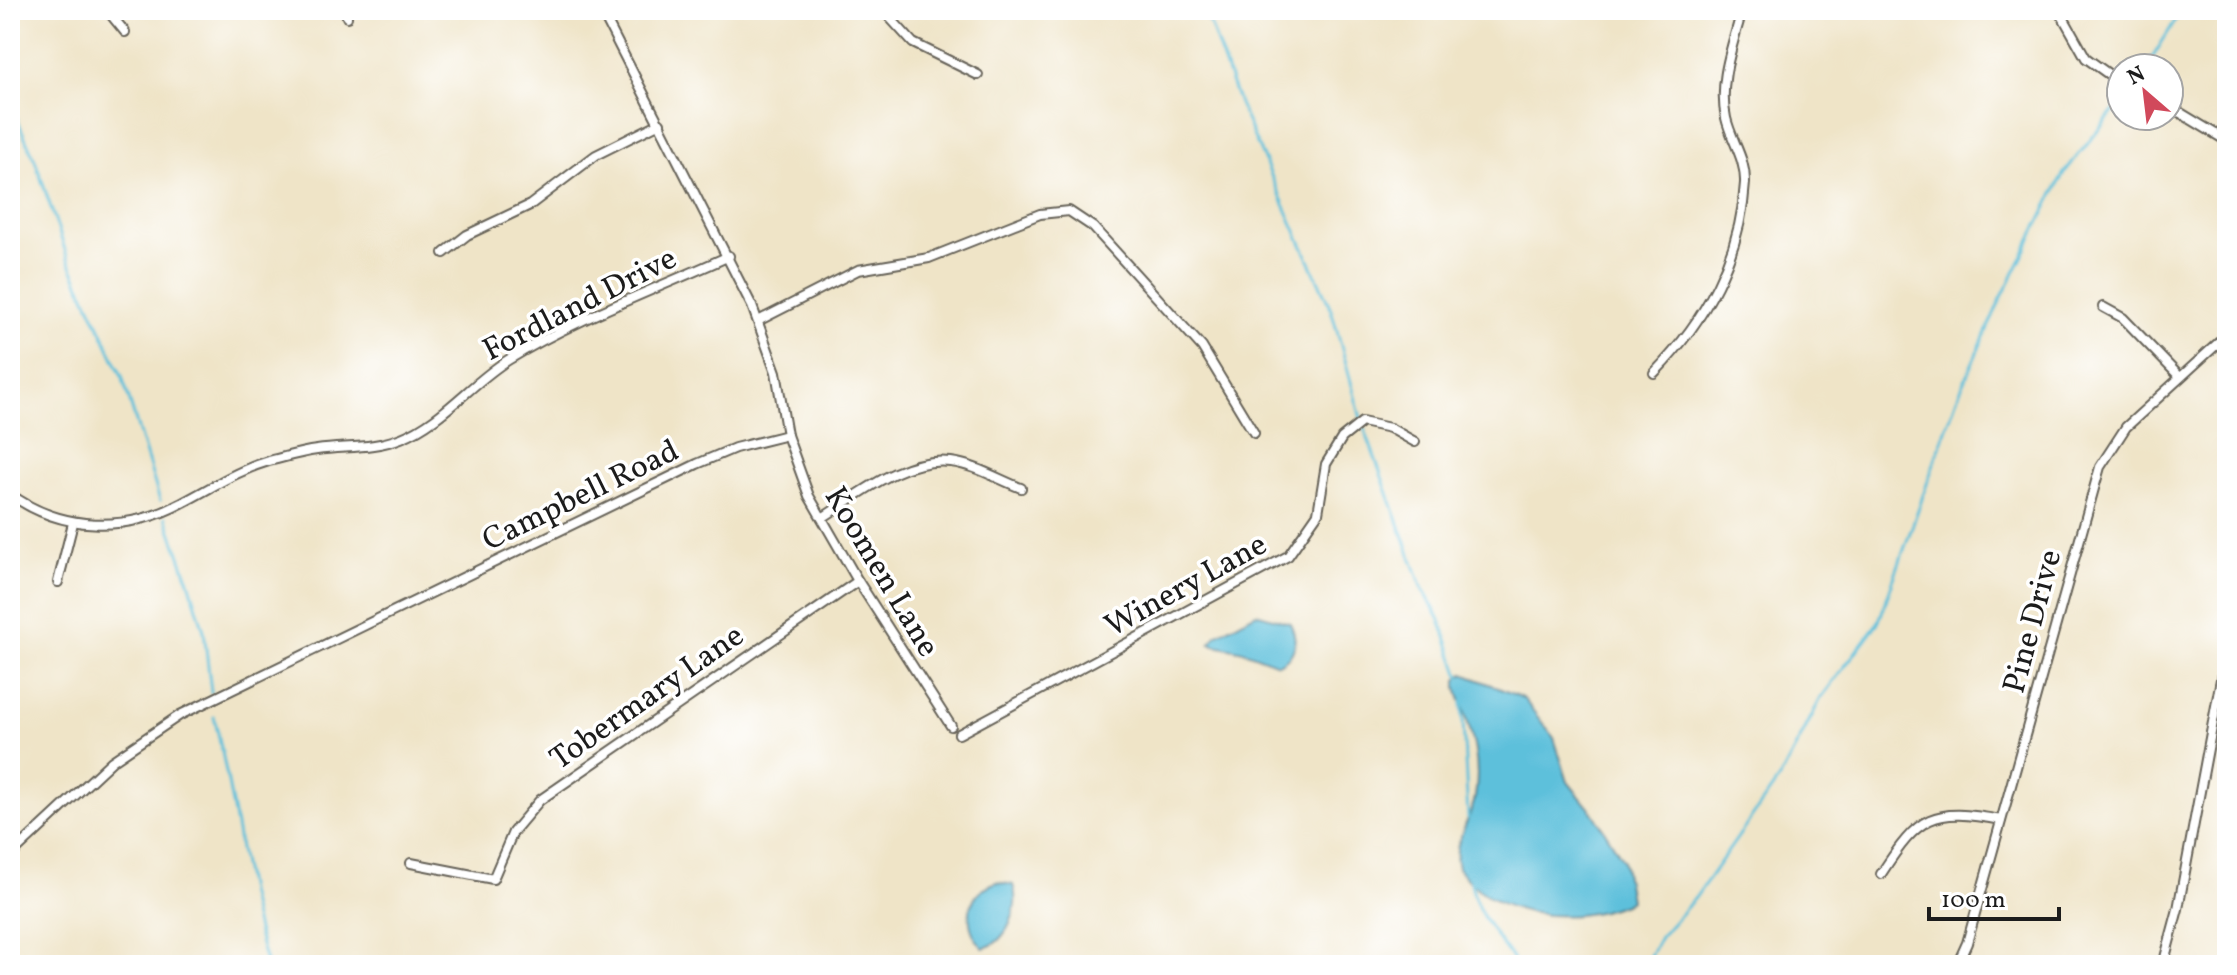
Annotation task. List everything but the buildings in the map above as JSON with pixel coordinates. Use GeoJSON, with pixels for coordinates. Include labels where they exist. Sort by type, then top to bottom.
{"type":"FeatureCollection","features":[{"type":"Feature","properties":{"kind":"street"},"geometry":{"type":"LineString","coordinates":[[107,10],[125,32]]}},
{"type":"Feature","properties":{"kind":"street"},"geometry":{"type":"LineString","coordinates":[[601,10],[729,256],[758,321],[776,372],[787,435]]}},
{"type":"Feature","properties":{"kind":"street"},"geometry":{"type":"LineString","coordinates":[[883,10],[913,43],[978,75]]}},
{"type":"Feature","properties":{"kind":"street"},"geometry":{"type":"LineString","coordinates":[[1654,373],[1688,335],[1707,305],[1722,278],[1736,239],[1744,173],[1726,121],[1723,97],[1742,10]]}},
{"type":"Feature","properties":{"kind":"street"},"geometry":{"type":"LineString","coordinates":[[2059,10],[2086,58],[2105,72]]}},
{"type":"Feature","properties":{"kind":"street"},"geometry":{"type":"LineString","coordinates":[[2185,116],[2227,141]]}},
{"type":"Feature","properties":{"kind":"street"},"geometry":{"type":"LineString","coordinates":[[444,253],[467,235],[530,205],[596,155],[660,123]]}},
{"type":"Feature","properties":{"kind":"street"},"geometry":{"type":"LineString","coordinates":[[758,321],[858,270],[929,258],[1040,214],[1069,211],[1093,227],[1202,347],[1254,433]]}},
{"type":"Feature","properties":{"kind":"street","name":"Fordland Drive"},"geometry":{"type":"LineString","coordinates":[[10,494],[36,510],[73,523],[112,524],[148,517],[255,465],[317,450],[366,447],[401,438],[431,421],[509,359],[729,256]]}},
{"type":"Feature","properties":{"kind":"street"},"geometry":{"type":"LineString","coordinates":[[2103,307],[2123,318],[2180,377]]}},
{"type":"Feature","properties":{"kind":"street","name":"Pine Drive"},"geometry":{"type":"LineString","coordinates":[[1957,965],[1967,943],[2100,467],[2126,427],[2227,335]]}},
{"type":"Feature","properties":{"kind":"street","name":"Winery Lane"},"geometry":{"type":"LineString","coordinates":[[959,734],[1288,556],[1318,513],[1326,464],[1342,438],[1362,422],[1390,428],[1415,442]]}},
{"type":"Feature","properties":{"kind":"street","name":"Koomen Lane"},"geometry":{"type":"LineString","coordinates":[[787,435],[802,481],[822,518],[858,581],[951,726]]}},
{"type":"Feature","properties":{"kind":"street","name":"Campbell Road"},"geometry":{"type":"LineString","coordinates":[[10,856],[112,761],[180,715],[697,464],[735,448],[787,435]]}},
{"type":"Feature","properties":{"kind":"street"},"geometry":{"type":"LineString","coordinates":[[822,518],[892,475],[924,463],[964,465],[1021,488]]}},
{"type":"Feature","properties":{"kind":"street"},"geometry":{"type":"LineString","coordinates":[[58,582],[73,523]]}},
{"type":"Feature","properties":{"kind":"street","name":"Tobermary Lane"},"geometry":{"type":"LineString","coordinates":[[411,863],[493,879],[513,832],[540,800],[858,581]]}},
{"type":"Feature","properties":{"kind":"street"},"geometry":{"type":"LineString","coordinates":[[2163,965],[2178,909],[2227,647]]}},
{"type":"Feature","properties":{"kind":"street"},"geometry":{"type":"LineString","coordinates":[[1881,874],[1897,849],[1927,820],[1958,812],[2001,820]]}},
{"type":"Feature","properties":{"kind":"water"},"geometry":{"type":"Polygon","coordinates":[[[1256,613],[1290,623],[1294,647],[1284,661],[1278,664],[1244,651],[1210,644],[1216,635],[1256,613]]]}},
{"type":"Feature","properties":{"kind":"water"},"geometry":{"type":"Polygon","coordinates":[[[1464,674],[1523,698],[1554,738],[1568,782],[1594,814],[1623,860],[1630,900],[1603,911],[1580,915],[1534,913],[1492,898],[1473,885],[1458,868],[1457,849],[1473,806],[1477,782],[1473,742],[1457,688],[1457,680],[1464,674]]]}},
{"type":"Feature","properties":{"kind":"water"},"geometry":{"type":"Polygon","coordinates":[[[997,882],[1013,885],[1013,914],[999,939],[983,948],[972,930],[970,910],[978,894],[997,882]]]}},
{"type":"Feature","properties":{"kind":"waterway"},"geometry":{"type":"LineString","coordinates":[[1205,10],[1239,104],[1331,309],[1362,422],[1422,587],[1440,620],[1461,679]]}},
{"type":"Feature","properties":{"kind":"waterway"},"geometry":{"type":"LineString","coordinates":[[2156,52],[2182,10]]}},
{"type":"Feature","properties":{"kind":"waterway"},"geometry":{"type":"LineString","coordinates":[[10,103],[35,160],[68,259],[122,376],[160,501]]}},
{"type":"Feature","properties":{"kind":"waterway"},"geometry":{"type":"LineString","coordinates":[[1645,965],[1660,937],[1695,898],[1781,776],[1821,698],[1879,621],[1957,398],[1998,305],[2064,173],[2105,122]]}},
{"type":"Feature","properties":{"kind":"waterway"},"geometry":{"type":"LineString","coordinates":[[166,517],[187,576]]}},
{"type":"Feature","properties":{"kind":"waterway"},"geometry":{"type":"LineString","coordinates":[[188,578],[204,631],[211,692]]}},
{"type":"Feature","properties":{"kind":"waterway"},"geometry":{"type":"LineString","coordinates":[[1462,702],[1468,818]]}},
{"type":"Feature","properties":{"kind":"waterway"},"geometry":{"type":"LineString","coordinates":[[214,717],[251,904],[267,965]]}},
{"type":"Feature","properties":{"kind":"waterway"},"geometry":{"type":"LineString","coordinates":[[1471,882],[1477,905],[1516,965]]}}]}
